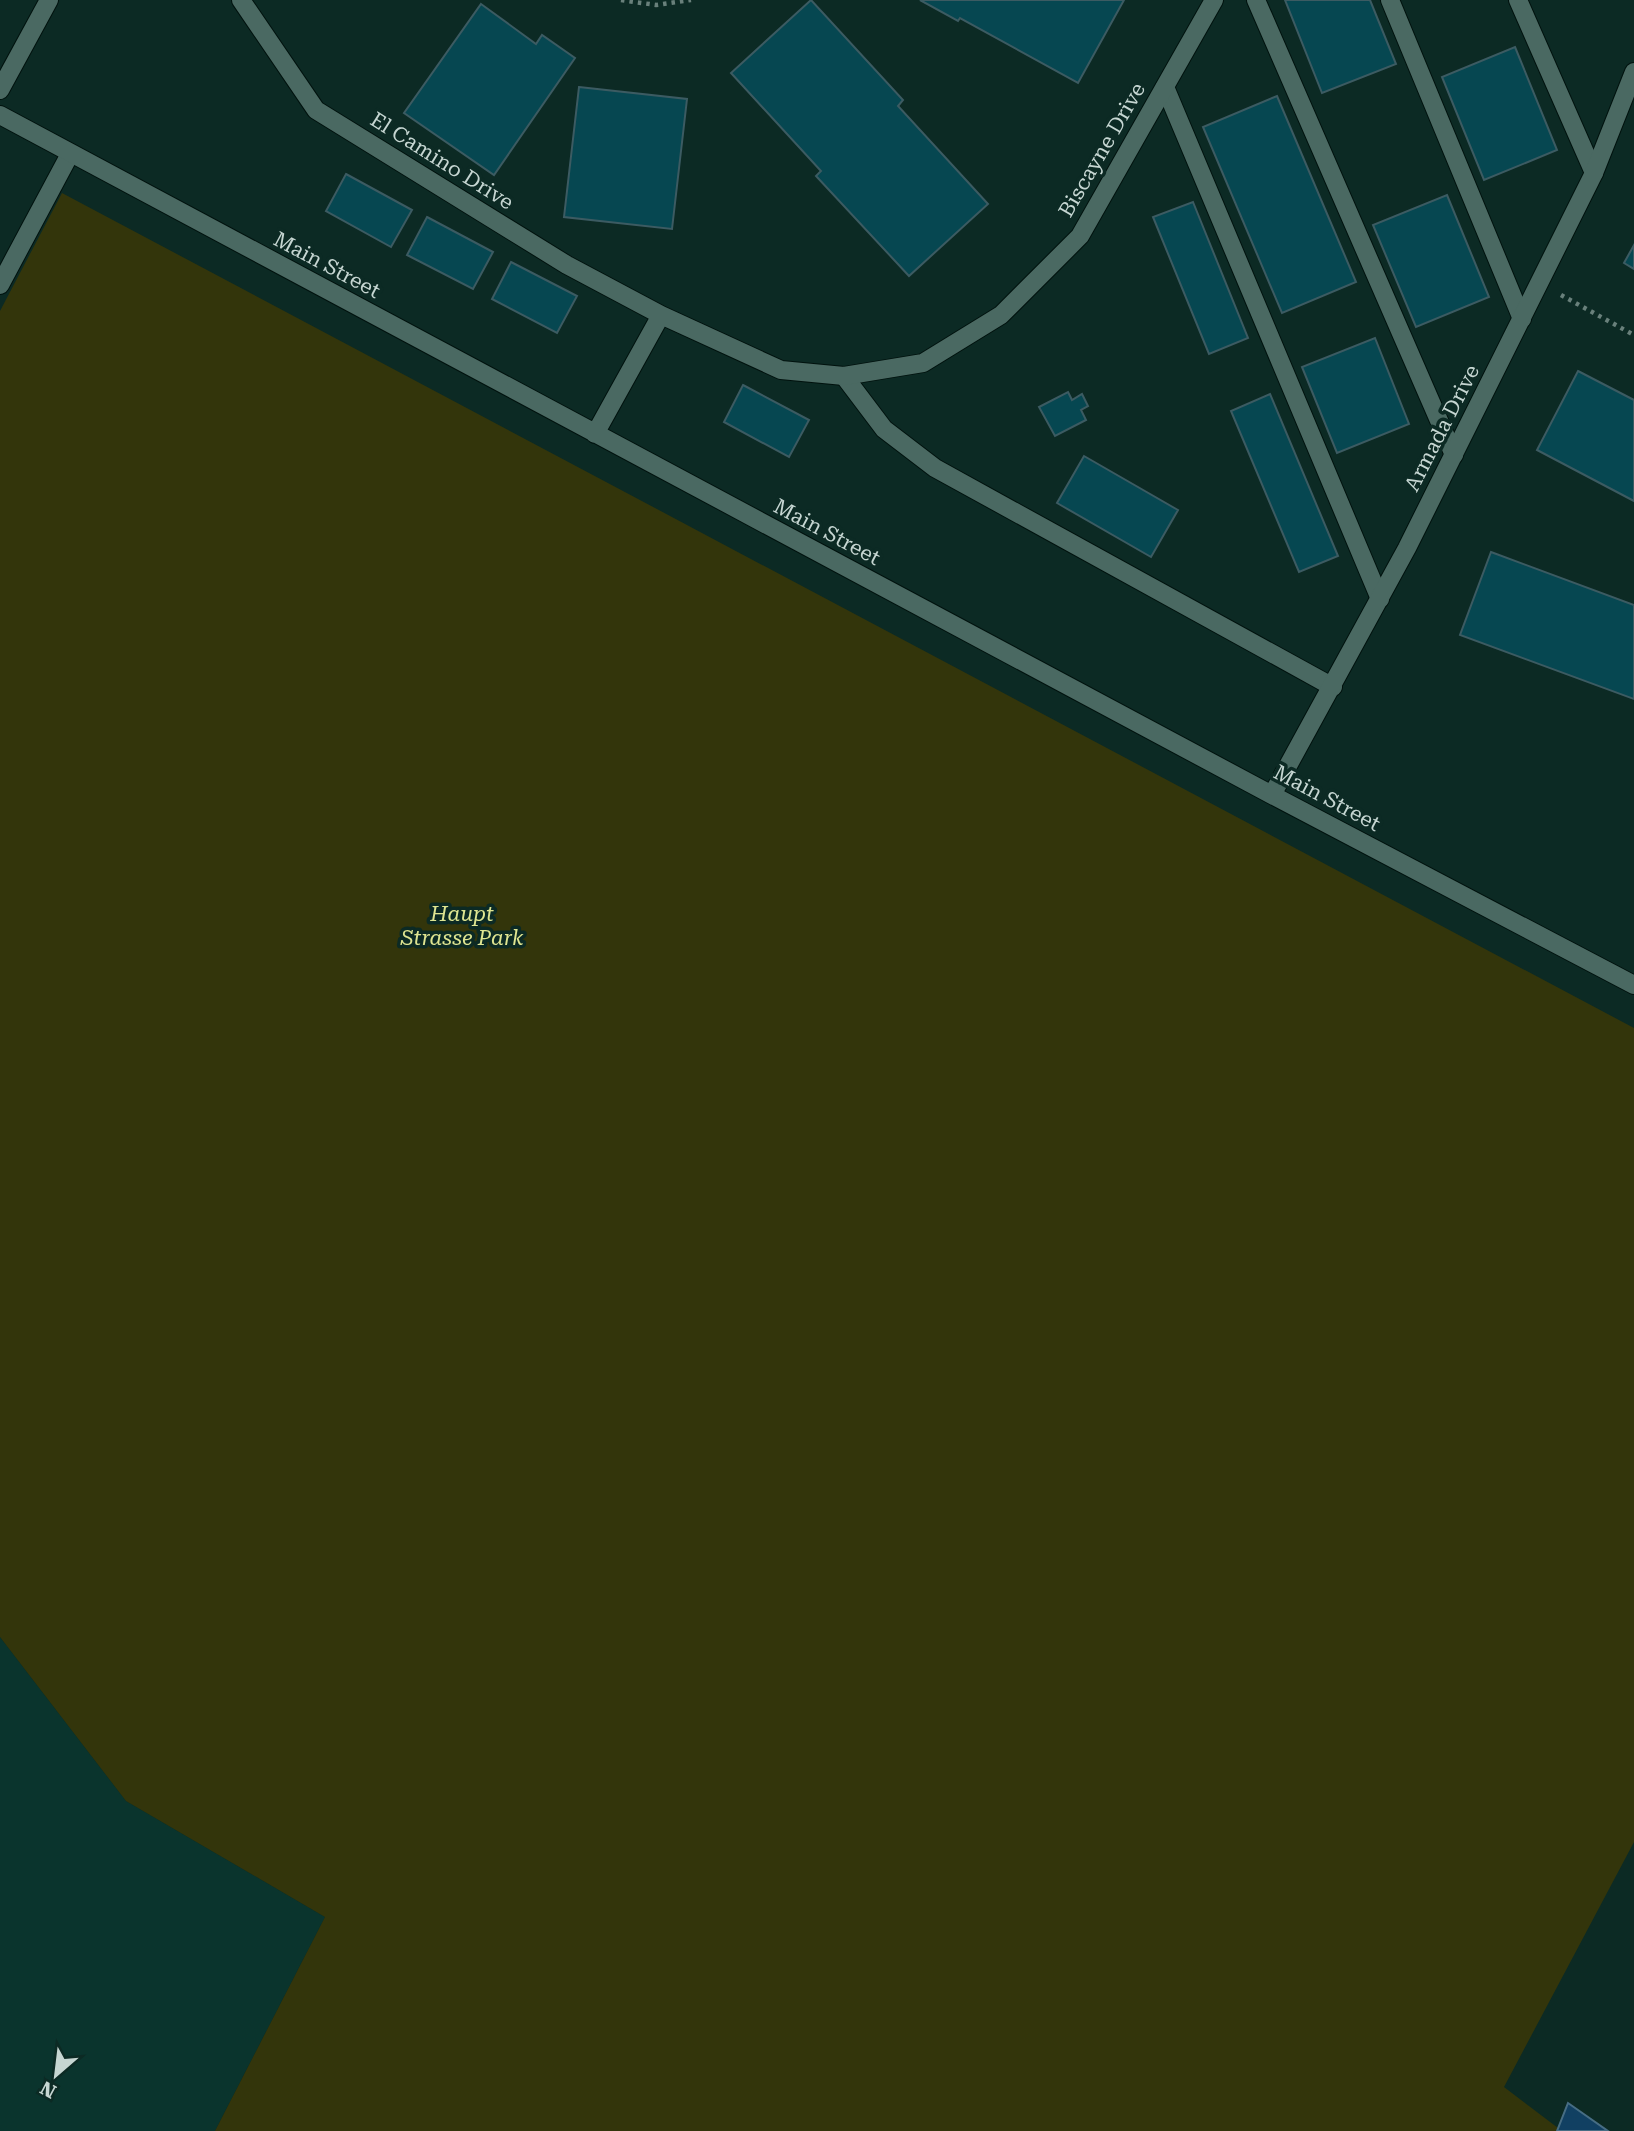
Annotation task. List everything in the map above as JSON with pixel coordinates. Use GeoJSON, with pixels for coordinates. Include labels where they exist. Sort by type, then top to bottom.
{"type":"FeatureCollection","features":[{"type":"Feature","properties":{"kind":"street"},"geometry":{"type":"LineString","coordinates":[[0,90],[49,0]]}},
{"type":"Feature","properties":{"kind":"street","name":"El Camino Drive"},"geometry":{"type":"LineString","coordinates":[[241,0],[316,110],[567,265],[661,316]]}},
{"type":"Feature","properties":{"kind":"street","name":"Biscayne Drive"},"geometry":{"type":"LineString","coordinates":[[661,316],[781,370],[844,376],[923,363],[1001,315],[1080,236],[1214,0]]}},
{"type":"Feature","properties":{"kind":"street"},"geometry":{"type":"LineString","coordinates":[[1256,0],[1454,455]]}},
{"type":"Feature","properties":{"kind":"street"},"geometry":{"type":"LineString","coordinates":[[1390,0],[1522,319]]}},
{"type":"Feature","properties":{"kind":"street"},"geometry":{"type":"LineString","coordinates":[[1518,0],[1594,173]]}},
{"type":"Feature","properties":{"kind":"street","name":"Armada Drive"},"geometry":{"type":"LineString","coordinates":[[1272,796],[1334,687],[1522,319],[1594,173],[1634,72]]}},
{"type":"Feature","properties":{"kind":"street"},"geometry":{"type":"LineString","coordinates":[[1165,87],[1380,598]]}},
{"type":"Feature","properties":{"kind":"street","name":"Main Street"},"geometry":{"type":"LineString","coordinates":[[0,115],[1272,796],[1634,985]]}},
{"type":"Feature","properties":{"kind":"street"},"geometry":{"type":"LineString","coordinates":[[0,285],[70,154]]}},
{"type":"Feature","properties":{"kind":"street"},"geometry":{"type":"LineString","coordinates":[[595,434],[661,316]]}},
{"type":"Feature","properties":{"kind":"street"},"geometry":{"type":"LineString","coordinates":[[844,376],[884,429],[934,468],[1334,687]]}},
{"type":"Feature","properties":{"kind":"path"},"geometry":{"type":"LineString","coordinates":[[621,0],[656,5],[691,0]]}},
{"type":"Feature","properties":{"kind":"path"},"geometry":{"type":"LineString","coordinates":[[1539,282],[1634,335]]}},
{"type":"Feature","properties":{"kind":"shaded area"},"geometry":{"type":"Polygon","coordinates":[[[0,1637],[126,1801],[325,1917],[215,2131],[0,2131],[0,1637]]]}},
{"type":"Feature","properties":{"kind":"shaded area"},"geometry":{"type":"Polygon","coordinates":[[[1568,2103],[1608,2131],[1557,2131],[1568,2103]]]}},
{"type":"Feature","properties":{"kind":"green space","name":"Haupt Strasse Park"},"geometry":{"type":"Polygon","coordinates":[[[62,193],[1634,1028],[1634,1842],[1504,2087],[1562,2131],[215,2131],[325,1917],[126,1801],[0,1637],[0,311],[62,193]]]}},
{"type":"Feature","properties":{"kind":"building"},"geometry":{"type":"Polygon","coordinates":[[[811,0],[903,100],[898,106],[988,204],[909,276],[816,176],[821,171],[731,73],[811,0]]]}},
{"type":"Feature","properties":{"kind":"building"},"geometry":{"type":"Polygon","coordinates":[[[920,0],[1124,0],[1078,83],[960,18],[958,21],[920,0]]]}},
{"type":"Feature","properties":{"kind":"building"},"geometry":{"type":"Polygon","coordinates":[[[1285,0],[1370,0],[1396,64],[1322,93],[1285,0]]]}},
{"type":"Feature","properties":{"kind":"building"},"geometry":{"type":"Polygon","coordinates":[[[481,4],[536,44],[542,35],[575,58],[494,175],[404,113],[481,4]]]}},
{"type":"Feature","properties":{"kind":"building"},"geometry":{"type":"Polygon","coordinates":[[[1515,47],[1557,150],[1484,180],[1442,77],[1515,47]]]}},
{"type":"Feature","properties":{"kind":"building"},"geometry":{"type":"Polygon","coordinates":[[[579,87],[687,99],[672,229],[564,217],[579,87]]]}},
{"type":"Feature","properties":{"kind":"building"},"geometry":{"type":"Polygon","coordinates":[[[1277,96],[1356,282],[1282,313],[1203,127],[1277,96]]]}},
{"type":"Feature","properties":{"kind":"building"},"geometry":{"type":"Polygon","coordinates":[[[346,174],[412,210],[391,247],[326,211],[346,174]]]}},
{"type":"Feature","properties":{"kind":"building"},"geometry":{"type":"Polygon","coordinates":[[[1447,195],[1489,297],[1416,327],[1373,225],[1447,195]]]}},
{"type":"Feature","properties":{"kind":"building"},"geometry":{"type":"Polygon","coordinates":[[[1193,202],[1248,338],[1209,354],[1153,217],[1193,202]]]}},
{"type":"Feature","properties":{"kind":"building"},"geometry":{"type":"Polygon","coordinates":[[[427,217],[493,252],[473,289],[407,255],[427,217]]]}},
{"type":"Feature","properties":{"kind":"building"},"geometry":{"type":"Polygon","coordinates":[[[1634,245],[1634,269],[1624,263],[1634,245]]]}},
{"type":"Feature","properties":{"kind":"building"},"geometry":{"type":"Polygon","coordinates":[[[511,262],[577,296],[557,333],[492,299],[511,262]]]}},
{"type":"Feature","properties":{"kind":"building"},"geometry":{"type":"Polygon","coordinates":[[[1375,338],[1409,424],[1337,453],[1302,367],[1375,338]]]}},
{"type":"Feature","properties":{"kind":"building"},"geometry":{"type":"Polygon","coordinates":[[[1578,371],[1634,400],[1634,501],[1537,450],[1578,371]]]}},
{"type":"Feature","properties":{"kind":"building"},"geometry":{"type":"Polygon","coordinates":[[[743,385],[809,420],[789,457],[724,422],[743,385]]]}},
{"type":"Feature","properties":{"kind":"building"},"geometry":{"type":"Polygon","coordinates":[[[1068,392],[1072,400],[1082,394],[1088,406],[1081,410],[1086,420],[1055,436],[1039,407],[1068,392]]]}},
{"type":"Feature","properties":{"kind":"building"},"geometry":{"type":"Polygon","coordinates":[[[1270,394],[1338,556],[1299,572],[1231,411],[1270,394]]]}},
{"type":"Feature","properties":{"kind":"building"},"geometry":{"type":"Polygon","coordinates":[[[1084,456],[1178,510],[1151,557],[1057,503],[1084,456]]]}},
{"type":"Feature","properties":{"kind":"building"},"geometry":{"type":"Polygon","coordinates":[[[1491,552],[1634,605],[1634,699],[1460,635],[1491,552]]]}}]}
